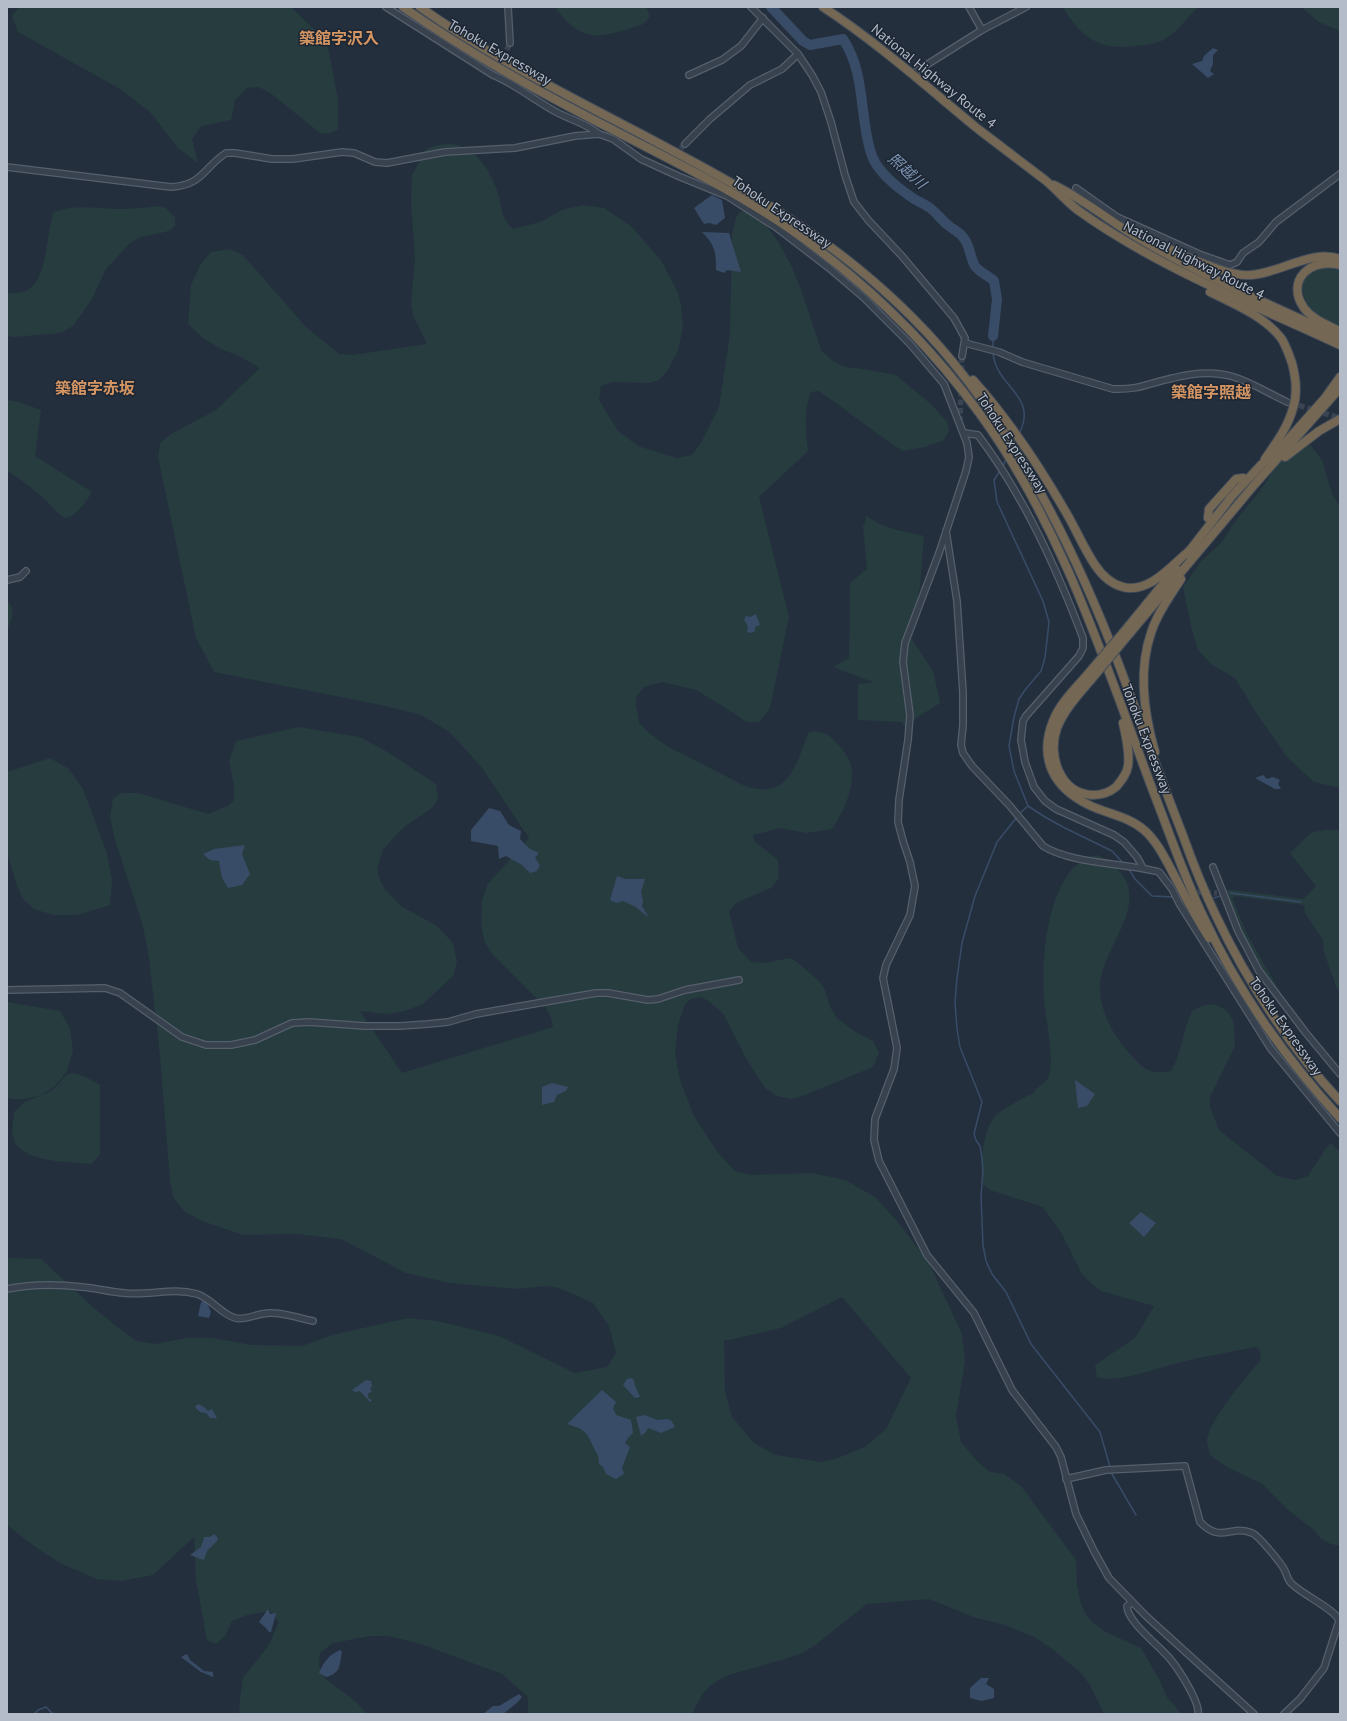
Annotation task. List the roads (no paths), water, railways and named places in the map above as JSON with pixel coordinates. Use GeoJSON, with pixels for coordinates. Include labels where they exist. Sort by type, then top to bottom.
{"type":"FeatureCollection","features":[{"type":"Feature","properties":{"kind":"highway","name":"Tohoku Expressway"},"geometry":{"type":"LineString","coordinates":[[403,7],[462,46],[535,88],[722,188],[785,226],[866,289],[910,331],[955,382],[1011,461],[1060,550],[1095,633],[1119,701],[1190,888],[1225,959],[1295,1065],[1340,1118]]}},
{"type":"Feature","properties":{"kind":"highway","name":"Tohoku Expressway"},"geometry":{"type":"LineString","coordinates":[[420,7],[468,39],[541,81],[729,181],[766,203],[803,228],[848,261],[898,304],[976,384],[1003,423],[1016,451],[1060,528],[1088,589],[1118,663],[1173,810],[1214,912],[1232,949],[1260,994],[1304,1059],[1340,1101]]}},
{"type":"Feature","properties":{"kind":"highway","name":"National Highway Route 4"},"geometry":{"type":"LineString","coordinates":[[823,7],[912,74],[980,130],[1047,181],[1078,210],[1100,226],[1125,242],[1215,288],[1340,345]]}},
{"type":"Feature","properties":{"kind":"highway","name":"National Highway Route 4"},"geometry":{"type":"LineString","coordinates":[[1047,181],[1107,214],[1140,239],[1217,280],[1340,337]]}},
{"type":"Feature","properties":{"kind":"highway"},"geometry":{"type":"LineString","coordinates":[[1140,239],[1160,245],[1230,273],[1250,275],[1279,270],[1305,259],[1321,256],[1340,259]]}},
{"type":"Feature","properties":{"kind":"highway"},"geometry":{"type":"LineString","coordinates":[[1119,701],[1128,751],[1128,766],[1125,775],[1119,783],[1106,793],[1096,795],[1081,793],[1068,784],[1059,773],[1054,759],[1053,743],[1057,727],[1062,717],[1089,678],[1129,630],[1198,554],[1261,478],[1263,467],[1286,425],[1293,408],[1296,393],[1296,375],[1290,357],[1281,338],[1267,325],[1248,311],[1149,260],[1125,242]]}},
{"type":"Feature","properties":{"kind":"highway"},"geometry":{"type":"LineString","coordinates":[[1340,265],[1331,262],[1314,265],[1306,270],[1300,278],[1298,290],[1304,308],[1314,318],[1340,332]]}},
{"type":"Feature","properties":{"kind":"highway"},"geometry":{"type":"LineString","coordinates":[[1263,467],[1325,398],[1340,377]]}},
{"type":"Feature","properties":{"kind":"highway"},"geometry":{"type":"LineString","coordinates":[[1263,467],[1340,388]]}},
{"type":"Feature","properties":{"kind":"highway"},"geometry":{"type":"LineString","coordinates":[[1206,529],[1208,518],[1247,477],[1340,419]]}},
{"type":"Feature","properties":{"kind":"highway"},"geometry":{"type":"LineString","coordinates":[[1003,423],[1023,444],[1049,483],[1095,565],[1107,579],[1123,587],[1135,587],[1148,584],[1161,576],[1190,550]]}},
{"type":"Feature","properties":{"kind":"highway"},"geometry":{"type":"LineString","coordinates":[[1129,630],[1247,477]]}},
{"type":"Feature","properties":{"kind":"highway"},"geometry":{"type":"LineString","coordinates":[[1173,810],[1154,746],[1148,718],[1144,671],[1146,650],[1151,632],[1176,586],[1198,554]]}},
{"type":"Feature","properties":{"kind":"highway"},"geometry":{"type":"LineString","coordinates":[[1089,678],[1065,702],[1054,720],[1048,738],[1048,756],[1051,770],[1059,784],[1073,796],[1090,806],[1128,819],[1144,830],[1157,845],[1203,929],[1250,999]]}},
{"type":"Feature","properties":{"kind":"street"},"geometry":{"type":"LineString","coordinates":[[386,7],[557,112],[592,128],[599,134],[614,139],[640,159],[727,196],[777,228],[829,268],[863,297],[910,344],[944,384],[964,433],[969,457],[966,471],[946,531],[905,643],[903,662],[910,715],[908,740],[899,800],[898,822],[910,862],[915,886],[910,914],[886,965],[883,978],[897,1048],[894,1069],[875,1119],[874,1140],[878,1161],[927,1254],[974,1313],[1012,1390],[1056,1447],[1076,1514],[1109,1578],[1132,1602],[1254,1714]]}},
{"type":"Feature","properties":{"kind":"street"},"geometry":{"type":"LineString","coordinates":[[508,7],[510,44]]}},
{"type":"Feature","properties":{"kind":"street"},"geometry":{"type":"LineString","coordinates":[[752,7],[798,54],[821,92],[854,202],[954,318],[963,332],[965,343],[962,356]]}},
{"type":"Feature","properties":{"kind":"street"},"geometry":{"type":"LineString","coordinates":[[969,7],[982,30]]}},
{"type":"Feature","properties":{"kind":"street"},"geometry":{"type":"LineString","coordinates":[[912,74],[982,30],[1026,7]]}},
{"type":"Feature","properties":{"kind":"street"},"geometry":{"type":"LineString","coordinates":[[689,75],[722,60],[734,51],[740,46],[763,18]]}},
{"type":"Feature","properties":{"kind":"street"},"geometry":{"type":"LineString","coordinates":[[685,144],[710,119],[750,85],[782,69],[798,54]]}},
{"type":"Feature","properties":{"kind":"street"},"geometry":{"type":"LineString","coordinates":[[7,167],[182,186],[197,180],[226,153],[272,159],[293,159],[342,152],[354,153],[375,162],[387,163],[445,152],[515,148],[575,136],[599,134]]}},
{"type":"Feature","properties":{"kind":"street"},"geometry":{"type":"LineString","coordinates":[[661,167],[668,163]]}},
{"type":"Feature","properties":{"kind":"street"},"geometry":{"type":"LineString","coordinates":[[1076,188],[1107,214],[1199,254],[1230,265],[1237,262],[1243,253],[1259,242],[1276,222],[1340,174]]}},
{"type":"Feature","properties":{"kind":"street"},"geometry":{"type":"LineString","coordinates":[[1100,226],[1107,214]]}},
{"type":"Feature","properties":{"kind":"street"},"geometry":{"type":"LineString","coordinates":[[965,343],[999,352],[1022,362],[1113,389],[1127,390],[1140,388],[1187,375],[1220,374],[1240,380],[1287,402]]}},
{"type":"Feature","properties":{"kind":"street"},"geometry":{"type":"LineString","coordinates":[[964,433],[978,435],[1006,474],[1054,565],[1083,638],[1083,648],[1079,656],[1028,712],[1023,721],[1021,740],[1028,771],[1038,793],[1050,805],[1119,838],[1130,848],[1143,868]]}},
{"type":"Feature","properties":{"kind":"street"},"geometry":{"type":"LineString","coordinates":[[946,531],[957,601],[963,693],[963,726],[961,745],[963,753],[972,766],[1010,806],[1043,846],[1072,856],[1159,872],[1176,891],[1178,901],[1271,1049],[1340,1133]]}},
{"type":"Feature","properties":{"kind":"street"},"geometry":{"type":"LineString","coordinates":[[7,580],[20,576],[26,571]]}},
{"type":"Feature","properties":{"kind":"street"},"geometry":{"type":"LineString","coordinates":[[1213,867],[1219,892],[1259,971],[1306,1033],[1340,1074]]}},
{"type":"Feature","properties":{"kind":"street"},"geometry":{"type":"LineString","coordinates":[[7,990],[105,988],[120,993],[182,1037],[206,1045],[231,1045],[255,1040],[292,1023],[309,1022],[366,1026],[428,1024],[448,1022],[476,1014],[596,992],[648,1000],[669,997],[685,990],[739,980]]}},
{"type":"Feature","properties":{"kind":"street"},"geometry":{"type":"LineString","coordinates":[[7,1289],[26,1285],[46,1284],[83,1287],[125,1293],[172,1290],[197,1295],[209,1300],[228,1315],[237,1318],[270,1312],[313,1321]]}},
{"type":"Feature","properties":{"kind":"street"},"geometry":{"type":"LineString","coordinates":[[1066,1479],[1106,1470],[1186,1466],[1200,1522],[1206,1528],[1213,1532],[1221,1533],[1244,1531],[1258,1536],[1280,1564],[1292,1584],[1310,1598],[1330,1609],[1339,1618],[1324,1668],[1300,1699],[1284,1714]]}},
{"type":"Feature","properties":{"kind":"street"},"geometry":{"type":"LineString","coordinates":[[1132,1602],[1127,1606],[1127,1611],[1137,1625],[1171,1660],[1193,1694],[1197,1702],[1198,1714]]}},
{"type":"Feature","properties":{"kind":"water"},"geometry":{"type":"Polygon","coordinates":[[[1213,48],[1218,50],[1213,55],[1213,64],[1210,71],[1214,74],[1208,78],[1192,64],[1202,61],[1204,56],[1213,48]]]}},
{"type":"Feature","properties":{"kind":"water"},"geometry":{"type":"Polygon","coordinates":[[[712,195],[722,200],[725,218],[716,225],[709,223],[704,224],[694,208],[712,195]]]}},
{"type":"Feature","properties":{"kind":"water"},"geometry":{"type":"Polygon","coordinates":[[[702,232],[729,233],[741,272],[727,270],[724,273],[716,270],[714,249],[710,241],[702,232]]]}},
{"type":"Feature","properties":{"kind":"water"},"geometry":{"type":"Polygon","coordinates":[[[756,614],[760,625],[755,627],[755,631],[751,633],[747,632],[748,626],[744,620],[746,616],[750,617],[756,614]]]}},
{"type":"Feature","properties":{"kind":"water"},"geometry":{"type":"Polygon","coordinates":[[[1263,775],[1267,779],[1273,777],[1280,780],[1278,784],[1281,789],[1275,789],[1255,778],[1263,775]]]}},
{"type":"Feature","properties":{"kind":"water"},"geometry":{"type":"Polygon","coordinates":[[[489,808],[500,811],[509,825],[521,831],[520,839],[530,849],[539,853],[535,858],[540,865],[537,871],[530,873],[522,865],[506,856],[499,859],[498,846],[471,841],[471,830],[489,808]]]}},
{"type":"Feature","properties":{"kind":"water"},"geometry":{"type":"Polygon","coordinates":[[[245,845],[242,854],[250,874],[242,885],[228,888],[222,878],[219,861],[210,860],[203,854],[214,849],[245,845]]]}},
{"type":"Feature","properties":{"kind":"water"},"geometry":{"type":"Polygon","coordinates":[[[617,876],[625,879],[645,879],[641,892],[643,901],[642,906],[649,918],[636,907],[623,901],[616,903],[610,900],[617,876]]]}},
{"type":"Feature","properties":{"kind":"water"},"geometry":{"type":"Polygon","coordinates":[[[1075,1080],[1095,1094],[1087,1106],[1078,1108],[1075,1080]]]}},
{"type":"Feature","properties":{"kind":"water"},"geometry":{"type":"Polygon","coordinates":[[[552,1083],[568,1087],[566,1091],[557,1095],[554,1102],[542,1105],[542,1087],[552,1083]]]}},
{"type":"Feature","properties":{"kind":"water"},"geometry":{"type":"Polygon","coordinates":[[[1141,1212],[1156,1223],[1144,1237],[1129,1223],[1141,1212]]]}},
{"type":"Feature","properties":{"kind":"water"},"geometry":{"type":"Polygon","coordinates":[[[206,1301],[211,1312],[209,1318],[198,1316],[201,1302],[206,1301]]]}},
{"type":"Feature","properties":{"kind":"water"},"geometry":{"type":"Polygon","coordinates":[[[631,1378],[634,1380],[640,1397],[635,1398],[623,1385],[627,1379],[631,1378]]]}},
{"type":"Feature","properties":{"kind":"water"},"geometry":{"type":"Polygon","coordinates":[[[366,1380],[371,1381],[372,1386],[370,1389],[372,1391],[368,1394],[368,1398],[372,1400],[370,1402],[360,1391],[355,1392],[352,1390],[366,1380]]]}},
{"type":"Feature","properties":{"kind":"water"},"geometry":{"type":"Polygon","coordinates":[[[602,1390],[616,1402],[613,1408],[616,1415],[631,1420],[633,1433],[625,1443],[630,1447],[622,1468],[624,1474],[616,1479],[606,1474],[603,1467],[599,1464],[598,1456],[586,1433],[577,1427],[567,1424],[602,1390]]]}},
{"type":"Feature","properties":{"kind":"water"},"geometry":{"type":"Polygon","coordinates":[[[198,1404],[208,1411],[212,1409],[217,1418],[210,1418],[206,1413],[200,1412],[195,1407],[198,1404]]]}},
{"type":"Feature","properties":{"kind":"water"},"geometry":{"type":"Polygon","coordinates":[[[644,1415],[658,1420],[671,1420],[675,1427],[661,1433],[648,1428],[641,1436],[636,1417],[644,1415]]]}},
{"type":"Feature","properties":{"kind":"water"},"geometry":{"type":"Polygon","coordinates":[[[214,1534],[218,1538],[217,1541],[207,1551],[204,1560],[190,1555],[201,1547],[203,1537],[210,1537],[214,1534]]]}},
{"type":"Feature","properties":{"kind":"water"},"geometry":{"type":"Polygon","coordinates":[[[268,1609],[270,1614],[276,1613],[271,1632],[269,1632],[259,1622],[268,1609]]]}},
{"type":"Feature","properties":{"kind":"water"},"geometry":{"type":"Polygon","coordinates":[[[340,1650],[342,1652],[340,1664],[335,1673],[326,1677],[319,1673],[327,1659],[340,1650]]]}},
{"type":"Feature","properties":{"kind":"water"},"geometry":{"type":"Polygon","coordinates":[[[187,1654],[190,1660],[204,1671],[213,1672],[213,1677],[201,1672],[181,1657],[187,1654]]]}},
{"type":"Feature","properties":{"kind":"water"},"geometry":{"type":"Polygon","coordinates":[[[981,1678],[989,1678],[986,1684],[994,1689],[994,1698],[981,1701],[970,1698],[970,1688],[981,1678]]]}},
{"type":"Feature","properties":{"kind":"water"},"geometry":{"type":"Polygon","coordinates":[[[519,1694],[522,1697],[518,1702],[503,1714],[483,1714],[493,1706],[499,1706],[519,1694]]]}},
{"type":"Feature","properties":{"kind":"waterway","name":"照越川"},"geometry":{"type":"LineString","coordinates":[[771,7],[803,41],[810,45],[843,39],[850,52],[859,80],[867,139],[873,159],[881,171],[891,181],[910,196],[930,208],[965,239],[975,266],[994,281],[997,299],[993,336]]}},
{"type":"Feature","properties":{"kind":"waterway"},"geometry":{"type":"LineString","coordinates":[[993,336],[993,349]]}},
{"type":"Feature","properties":{"kind":"waterway"},"geometry":{"type":"LineString","coordinates":[[993,353],[996,365],[1001,375],[1015,392],[1024,410],[1024,421],[1019,434]]}},
{"type":"Feature","properties":{"kind":"waterway"},"geometry":{"type":"LineString","coordinates":[[1003,466],[1006,459]]}},
{"type":"Feature","properties":{"kind":"waterway"},"geometry":{"type":"LineString","coordinates":[[1000,471],[994,480],[997,502],[1043,601],[1049,622],[1045,658],[1041,671],[1019,699],[1014,717],[1009,746],[1014,771],[1028,806],[1063,827],[1112,851],[1124,864]]}},
{"type":"Feature","properties":{"kind":"waterway"},"geometry":{"type":"LineString","coordinates":[[1019,814],[1028,806]]}},
{"type":"Feature","properties":{"kind":"waterway"},"geometry":{"type":"LineString","coordinates":[[1017,817],[997,842],[975,896],[962,943],[955,1002],[960,1047],[982,1102],[974,1134],[980,1146],[982,1158],[983,1171],[981,1196],[983,1245],[986,1261],[992,1274],[1006,1292],[1031,1344],[1100,1432],[1112,1474],[1136,1515]]}},
{"type":"Feature","properties":{"kind":"waterway"},"geometry":{"type":"LineString","coordinates":[[1128,868],[1135,879],[1152,896],[1175,897]]}},
{"type":"Feature","properties":{"kind":"waterway"},"geometry":{"type":"LineString","coordinates":[[1230,893],[1301,902]]}},
{"type":"Feature","properties":{"kind":"waterway"},"geometry":{"type":"LineString","coordinates":[[1214,898],[1220,896]]}},
{"type":"Feature","properties":{"kind":"waterway"},"geometry":{"type":"LineString","coordinates":[[34,1714],[38,1710],[46,1707],[53,1714]]}},
{"type":"Feature","properties":{"kind":"tunnel"},"geometry":{"type":"LineString","coordinates":[[496,73],[510,43]]}},
{"type":"Feature","properties":{"kind":"tunnel"},"geometry":{"type":"LineString","coordinates":[[675,155],[685,144]]}},
{"type":"Feature","properties":{"kind":"tunnel"},"geometry":{"type":"LineString","coordinates":[[960,422],[962,356]]}},
{"type":"Feature","properties":{"kind":"tunnel"},"geometry":{"type":"LineString","coordinates":[[1291,403],[1340,418]]}},
{"type":"Feature","properties":{"kind":"tunnel"},"geometry":{"type":"LineString","coordinates":[[1180,891],[1217,893]]}},
{"type":"Feature","properties":{"kind":"district","name":"築館字沢入"},"geometry":{"type":"Point","coordinates":[339,38]}},
{"type":"Feature","properties":{"kind":"district","name":"築館字赤坂"},"geometry":{"type":"Point","coordinates":[95,388]}},
{"type":"Feature","properties":{"kind":"district","name":"築館字照越"},"geometry":{"type":"Point","coordinates":[1211,392]}}]}
